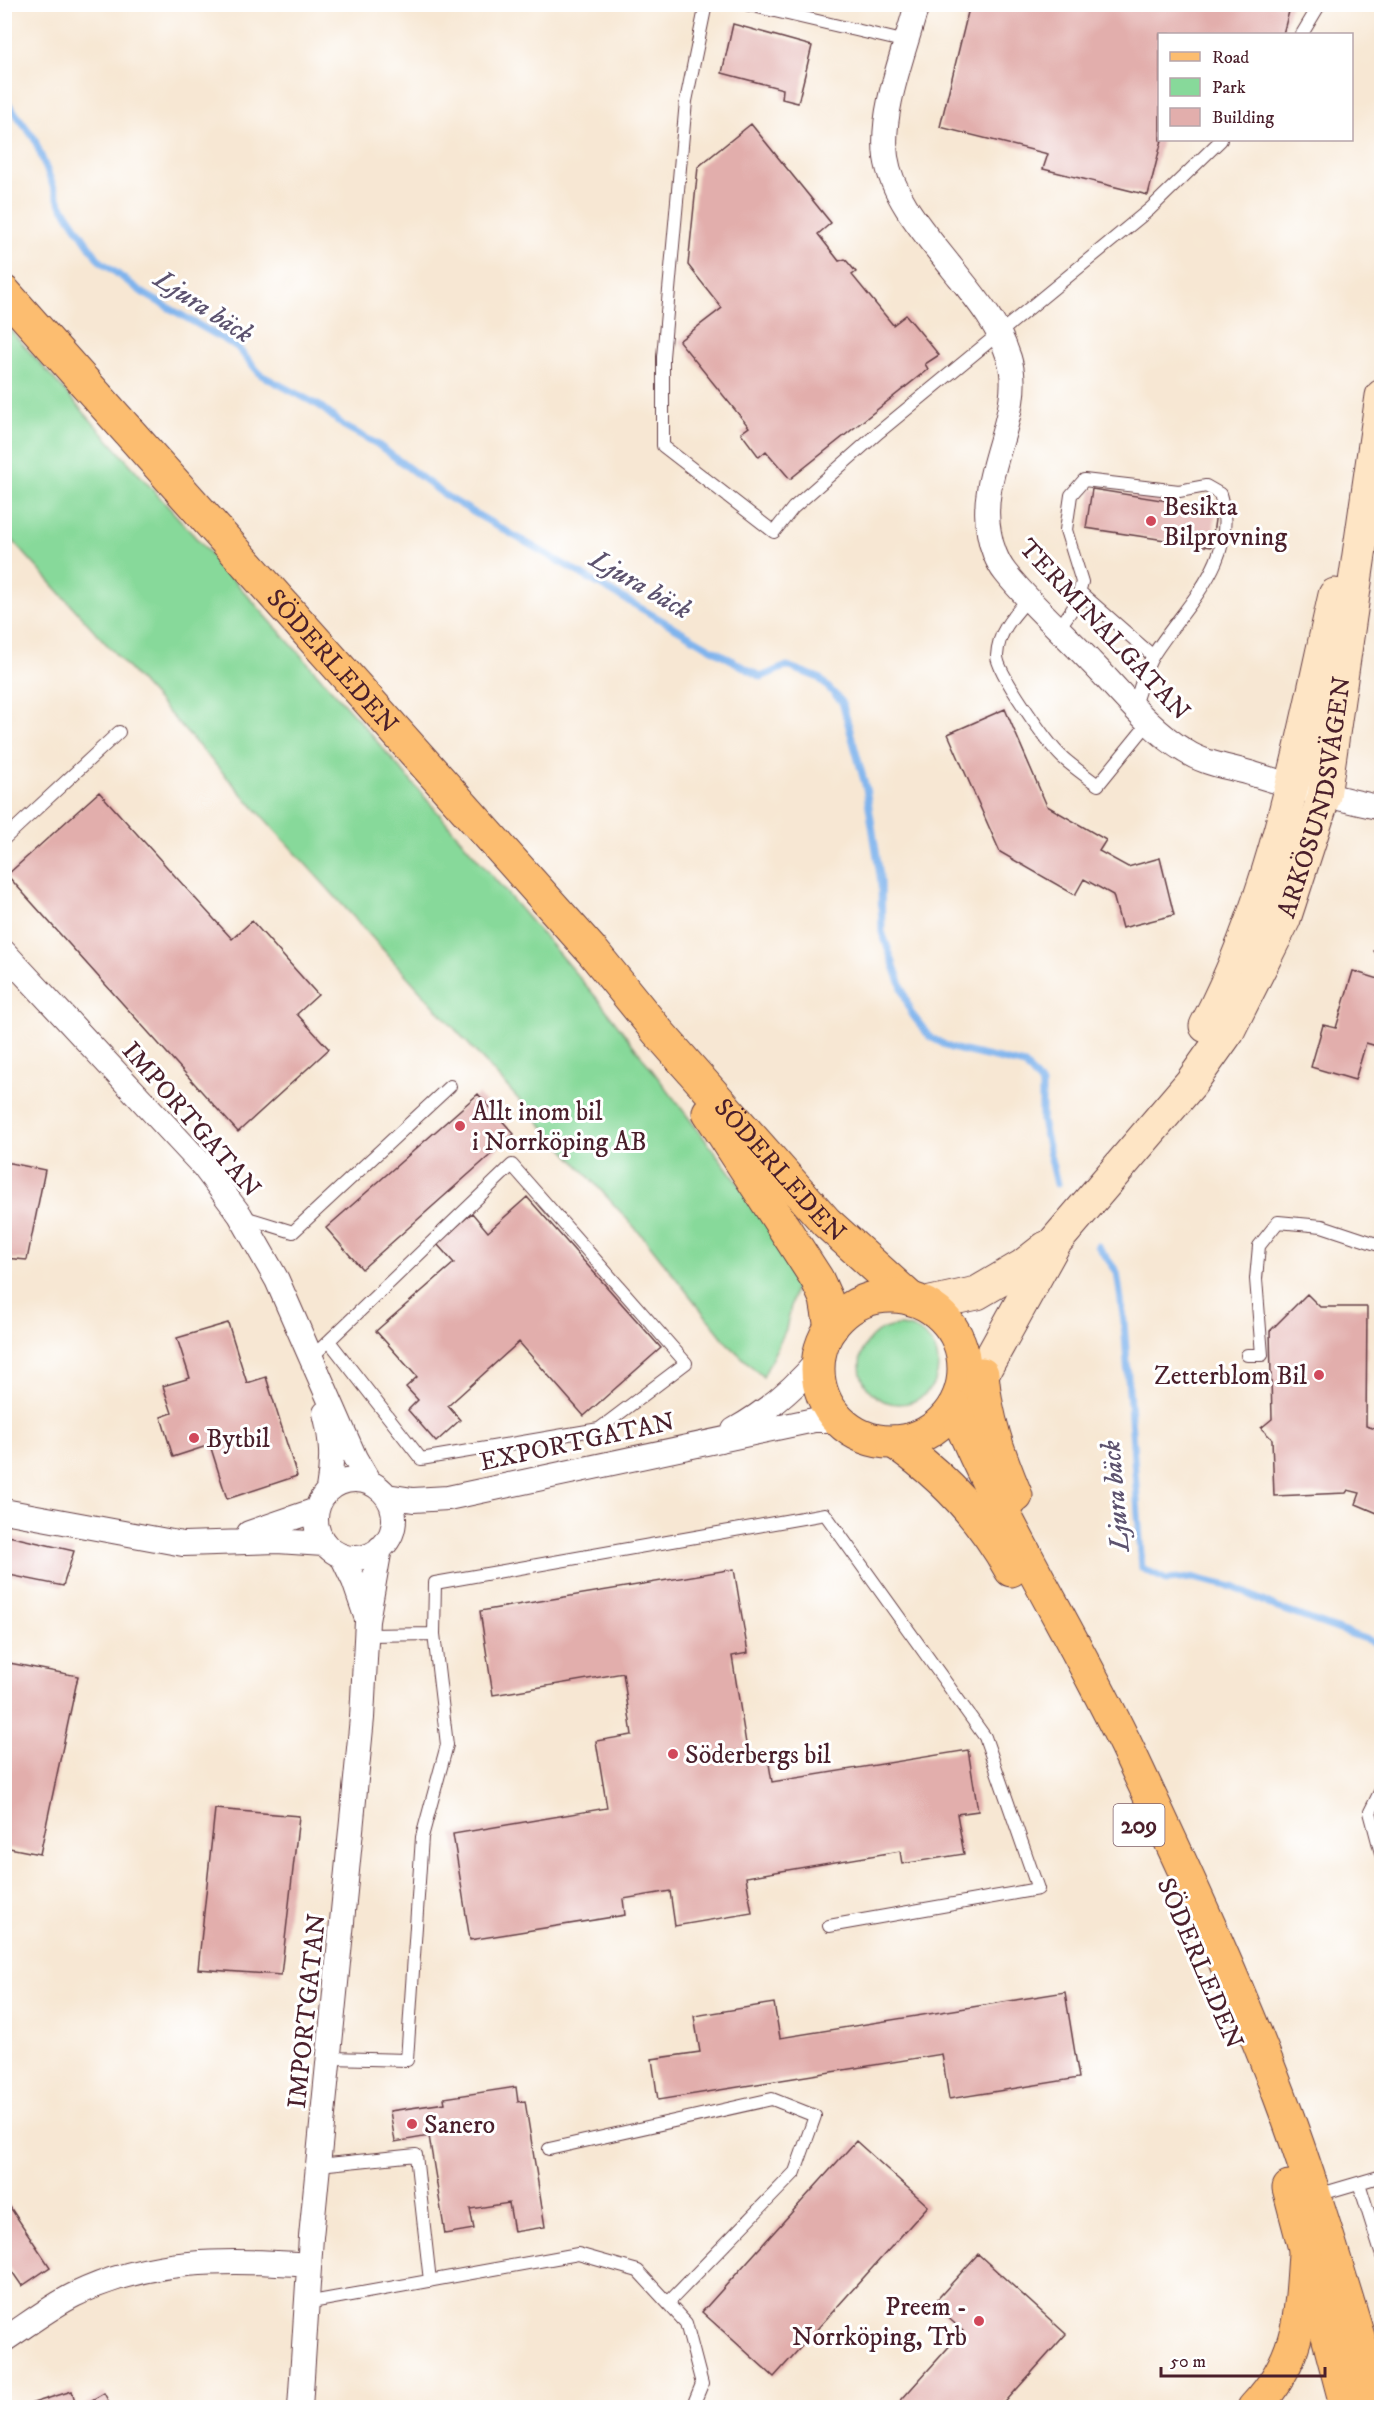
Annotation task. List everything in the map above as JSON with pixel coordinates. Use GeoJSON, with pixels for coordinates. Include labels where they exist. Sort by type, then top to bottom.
{"type":"FeatureCollection","features":[{"type":"Feature","properties":{"kind":"main road","name":"SÖDERLEDEN"},"geometry":{"type":"LineString","coordinates":[[4,292],[593,952],[658,1032],[826,1222],[919,1301]]}},
{"type":"Feature","properties":{"kind":"main road","name":"ARKÖSUNDSVÄGEN"},"geometry":{"type":"LineString","coordinates":[[1141,1140],[1189,1058],[1243,950],[1260,898],[1291,788],[1380,404]]}},
{"type":"Feature","properties":{"kind":"main road","name":"ARKÖSUNDSVÄGEN"},"geometry":{"type":"LineString","coordinates":[[956,1403],[982,1374],[1055,1242],[1191,1083],[1228,1031],[1259,972],[1287,910],[1324,796],[1380,404]]}},
{"type":"Feature","properties":{"kind":"main road","name":"SÖDERLEDEN"},"geometry":{"type":"LineString","coordinates":[[658,1032],[702,1101],[816,1240],[844,1285],[841,1318]]}},
{"type":"Feature","properties":{"kind":"main road","name":"ARKÖSUNDSVÄGEN"},"geometry":{"type":"LineString","coordinates":[[919,1301],[977,1293],[1023,1266],[1055,1242]]}},
{"type":"Feature","properties":{"kind":"main road"},"geometry":{"type":"LineString","coordinates":[[890,1296],[919,1301],[950,1324],[963,1353],[964,1376],[956,1403],[935,1428],[908,1440],[894,1442],[864,1437],[839,1420],[822,1392],[819,1359],[841,1318],[870,1299],[890,1296]]}},
{"type":"Feature","properties":{"kind":"main road","name":"SÖDERLEDEN"},"geometry":{"type":"LineString","coordinates":[[982,1374],[987,1413],[999,1456],[1081,1653],[1131,1756],[1252,2024],[1296,2142],[1380,2408]]}},
{"type":"Feature","properties":{"kind":"main road","name":"SÖDERLEDEN"},"geometry":{"type":"LineString","coordinates":[[956,1403],[992,1494],[1081,1653]]}},
{"type":"Feature","properties":{"kind":"main road","name":"SÖDERLEDEN"},"geometry":{"type":"LineString","coordinates":[[894,1442],[935,1473],[986,1532],[1009,1565],[1065,1669],[1154,1856],[1215,1991],[1277,2151],[1347,2408]]}},
{"type":"Feature","properties":{"kind":"main road"},"geometry":{"type":"LineString","coordinates":[[1254,2408],[1274,2387],[1293,2348],[1301,2312],[1305,2253]]}},
{"type":"Feature","properties":{"kind":"street","name":"TERMINALGATAN"},"geometry":{"type":"LineString","coordinates":[[917,4],[888,109],[886,159],[892,177],[922,231],[981,304],[999,333],[1010,360],[1013,381],[1005,425],[988,485],[986,510],[989,534],[1004,571],[1142,713],[1185,752],[1291,788],[1382,808]]}},
{"type":"Feature","properties":{"kind":"street","name":"IMPORTGATAN"},"geometry":{"type":"LineString","coordinates":[[4,952],[204,1167],[240,1215],[316,1347],[356,1458],[378,1489]]}},
{"type":"Feature","properties":{"kind":"street","name":"IMPORTGATAN"},"geometry":{"type":"LineString","coordinates":[[316,1347],[331,1439],[332,1468],[328,1489]]}},
{"type":"Feature","properties":{"kind":"street","name":"EXPORTGATAN"},"geometry":{"type":"LineString","coordinates":[[717,1440],[780,1401],[798,1385],[819,1359]]}},
{"type":"Feature","properties":{"kind":"street","name":"EXPORTGATAN"},"geometry":{"type":"LineString","coordinates":[[378,1489],[413,1500],[448,1498],[826,1418],[839,1420]]}},
{"type":"Feature","properties":{"kind":"street"},"geometry":{"type":"LineString","coordinates":[[4,1511],[183,1544],[303,1541],[333,1550],[362,1557],[380,1548],[393,1526],[393,1511],[378,1489],[348,1480],[328,1489],[316,1510],[318,1533],[333,1550]]}},
{"type":"Feature","properties":{"kind":"street","name":"EXPORTGATAN"},"geometry":{"type":"LineString","coordinates":[[393,1526],[418,1511],[448,1498]]}},
{"type":"Feature","properties":{"kind":"street"},"geometry":{"type":"LineString","coordinates":[[215,1543],[316,1510]]}},
{"type":"Feature","properties":{"kind":"street","name":"IMPORTGATAN"},"geometry":{"type":"LineString","coordinates":[[300,2408],[309,2265],[331,2058],[368,1628],[380,1548]]}},
{"type":"Feature","properties":{"kind":"street","name":"IMPORTGATAN"},"geometry":{"type":"LineString","coordinates":[[333,1550],[354,1581],[368,1628]]}},
{"type":"Feature","properties":{"kind":"street"},"geometry":{"type":"LineString","coordinates":[[4,2340],[71,2296],[101,2283],[136,2272],[175,2264],[224,2260],[309,2265]]}},
{"type":"Feature","properties":{"kind":"lane"},"geometry":{"type":"LineString","coordinates":[[706,4],[686,101],[663,357],[663,446],[774,532],[793,508],[879,432],[1150,210],[1220,141]]}},
{"type":"Feature","properties":{"kind":"lane"},"geometry":{"type":"LineString","coordinates":[[745,4],[907,42]]}},
{"type":"Feature","properties":{"kind":"lane"},"geometry":{"type":"LineString","coordinates":[[1303,33],[1320,4]]}},
{"type":"Feature","properties":{"kind":"lane"},"geometry":{"type":"LineString","coordinates":[[1030,597],[1008,621],[1001,636],[997,658],[1006,681],[1060,756],[1098,785],[1142,713],[1153,656],[1213,571],[1225,531],[1227,513],[1220,494],[1206,486],[1179,491],[1084,480],[1071,495],[1066,530],[1082,582],[1071,613],[1059,628]]}},
{"type":"Feature","properties":{"kind":"lane"},"geometry":{"type":"LineString","coordinates":[[1080,592],[1153,656]]}},
{"type":"Feature","properties":{"kind":"lane"},"geometry":{"type":"LineString","coordinates":[[4,839],[119,732]]}},
{"type":"Feature","properties":{"kind":"lane"},"geometry":{"type":"LineString","coordinates":[[240,1215],[293,1232],[450,1086]]}},
{"type":"Feature","properties":{"kind":"lane"},"geometry":{"type":"LineString","coordinates":[[512,1165],[686,1363],[599,1429],[421,1460],[316,1347],[512,1165]]}},
{"type":"Feature","properties":{"kind":"lane"},"geometry":{"type":"LineString","coordinates":[[1247,1354],[1262,1355],[1256,1280],[1259,1246],[1278,1222],[1322,1226],[1382,1246]]}},
{"type":"Feature","properties":{"kind":"lane"},"geometry":{"type":"LineString","coordinates":[[331,2058],[407,2060],[422,1837],[447,1745],[434,1634],[435,1583],[825,1514],[985,1737],[1038,1889],[829,1926]]}},
{"type":"Feature","properties":{"kind":"lane"},"geometry":{"type":"LineString","coordinates":[[368,1628],[434,1634]]}},
{"type":"Feature","properties":{"kind":"lane"},"geometry":{"type":"LineString","coordinates":[[1380,1792],[1370,1812],[1382,1857]]}},
{"type":"Feature","properties":{"kind":"lane"},"geometry":{"type":"LineString","coordinates":[[549,2149],[772,2099],[815,2116],[795,2172],[668,2304]]}},
{"type":"Feature","properties":{"kind":"lane"},"geometry":{"type":"LineString","coordinates":[[319,2164],[416,2156],[430,2281]]}},
{"type":"Feature","properties":{"kind":"lane"},"geometry":{"type":"LineString","coordinates":[[1331,2191],[1382,2176]]}},
{"type":"Feature","properties":{"kind":"lane"},"geometry":{"type":"LineString","coordinates":[[1359,2183],[1382,2256]]}},
{"type":"Feature","properties":{"kind":"lane"},"geometry":{"type":"LineString","coordinates":[[306,2303],[578,2254],[638,2271],[686,2323],[702,2384],[692,2408]]}},
{"type":"Feature","properties":{"kind":"green space"},"geometry":{"type":"Polygon","coordinates":[[[4,323],[356,717],[601,1003],[800,1264],[786,1329],[763,1377],[727,1343],[646,1240],[5,532],[4,323]]]}},
{"type":"Feature","properties":{"kind":"green space"},"geometry":{"type":"Polygon","coordinates":[[[891,1326],[907,1326],[921,1332],[932,1343],[938,1357],[938,1373],[932,1387],[921,1398],[907,1404],[891,1404],[877,1398],[866,1387],[860,1373],[860,1357],[866,1343],[877,1332],[891,1326]]]}},
{"type":"Feature","properties":{"kind":"building"},"geometry":{"type":"Polygon","coordinates":[[[970,4],[1291,4],[1283,33],[1158,33],[1158,141],[1162,141],[1148,195],[1043,169],[1048,154],[940,127],[970,4]]]}},
{"type":"Feature","properties":{"kind":"building"},"geometry":{"type":"Polygon","coordinates":[[[733,24],[812,46],[798,103],[782,99],[783,89],[722,73],[733,24]]]}},
{"type":"Feature","properties":{"kind":"building"},"geometry":{"type":"Polygon","coordinates":[[[751,124],[831,223],[818,234],[839,261],[845,259],[856,272],[852,275],[893,325],[906,315],[939,355],[925,364],[928,369],[790,479],[766,451],[759,457],[741,433],[749,427],[679,341],[722,308],[688,265],[698,167],[751,124]]]}},
{"type":"Feature","properties":{"kind":"building","name":"Besikta Bilprovning"},"geometry":{"type":"Polygon","coordinates":[[[1092,489],[1168,501],[1167,506],[1216,513],[1211,547],[1086,528],[1092,489]]]}},
{"type":"Feature","properties":{"kind":"building"},"geometry":{"type":"Polygon","coordinates":[[[1005,709],[1047,806],[1106,840],[1099,851],[1128,867],[1160,858],[1174,915],[1122,928],[1113,895],[1084,879],[1075,895],[1000,852],[948,734],[1005,709]]]}},
{"type":"Feature","properties":{"kind":"building"},"geometry":{"type":"Polygon","coordinates":[[[99,792],[232,939],[252,921],[318,995],[297,1014],[329,1049],[238,1132],[7,875],[99,792]]]}},
{"type":"Feature","properties":{"kind":"building"},"geometry":{"type":"Polygon","coordinates":[[[1382,946],[1382,962],[1374,951],[1382,946]]]}},
{"type":"Feature","properties":{"kind":"building"},"geometry":{"type":"Polygon","coordinates":[[[1353,971],[1382,980],[1382,1041],[1380,1047],[1366,1043],[1355,1080],[1311,1067],[1323,1025],[1336,1028],[1353,971]]]}},
{"type":"Feature","properties":{"kind":"building"},"geometry":{"type":"Polygon","coordinates":[[[478,1094],[514,1134],[362,1269],[326,1228],[478,1094]]]}},
{"type":"Feature","properties":{"kind":"building"},"geometry":{"type":"Polygon","coordinates":[[[5,1162],[45,1170],[27,1260],[4,1258],[5,1162]]]}},
{"type":"Feature","properties":{"kind":"building"},"geometry":{"type":"Polygon","coordinates":[[[527,1197],[661,1348],[584,1416],[519,1342],[448,1406],[460,1420],[436,1442],[408,1410],[418,1400],[406,1387],[417,1377],[376,1331],[454,1263],[437,1244],[472,1213],[488,1232],[527,1197]]]}},
{"type":"Feature","properties":{"kind":"building","name":"Zetterblom Bil"},"geometry":{"type":"Polygon","coordinates":[[[1307,1294],[1320,1307],[1367,1307],[1366,1426],[1382,1431],[1382,1515],[1356,1504],[1360,1493],[1348,1490],[1346,1493],[1274,1496],[1272,1439],[1261,1428],[1272,1419],[1270,1331],[1307,1294]]]}},
{"type":"Feature","properties":{"kind":"building"},"geometry":{"type":"Polygon","coordinates":[[[228,1323],[247,1383],[266,1377],[297,1476],[227,1499],[210,1445],[173,1457],[161,1417],[172,1413],[163,1386],[190,1378],[177,1338],[228,1323]]]}},
{"type":"Feature","properties":{"kind":"building"},"geometry":{"type":"Polygon","coordinates":[[[4,1535],[74,1551],[63,1586],[4,1574],[4,1535]]]}},
{"type":"Feature","properties":{"kind":"building","name":"Söderbergs bil"},"geometry":{"type":"Polygon","coordinates":[[[734,1569],[748,1653],[732,1656],[748,1756],[767,1752],[772,1782],[968,1750],[978,1811],[957,1814],[964,1854],[902,1864],[900,1851],[746,1877],[752,1913],[675,1926],[670,1891],[623,1899],[625,1915],[470,1940],[453,1834],[607,1808],[596,1741],[632,1735],[623,1673],[493,1695],[480,1611],[734,1569]]]}},
{"type":"Feature","properties":{"kind":"building"},"geometry":{"type":"Polygon","coordinates":[[[4,1662],[78,1676],[40,1854],[4,1847],[4,1662]]]}},
{"type":"Feature","properties":{"kind":"building"},"geometry":{"type":"Polygon","coordinates":[[[215,1809],[299,1816],[281,1975],[198,1969],[215,1809]]]}},
{"type":"Feature","properties":{"kind":"building"},"geometry":{"type":"Polygon","coordinates":[[[1065,1992],[1079,2078],[949,2099],[942,2054],[658,2100],[652,2059],[700,2052],[694,2016],[774,2003],[780,2038],[1065,1992]]]}},
{"type":"Feature","properties":{"kind":"building"},"geometry":{"type":"Polygon","coordinates":[[[516,2087],[518,2102],[525,2101],[545,2227],[514,2232],[509,2203],[470,2209],[474,2229],[445,2234],[429,2136],[395,2142],[390,2111],[445,2103],[444,2098],[516,2087]]]}},
{"type":"Feature","properties":{"kind":"building"},"geometry":{"type":"Polygon","coordinates":[[[856,2141],[928,2206],[774,2377],[702,2312],[856,2141]]]}},
{"type":"Feature","properties":{"kind":"building"},"geometry":{"type":"Polygon","coordinates":[[[4,2198],[50,2267],[22,2286],[4,2260],[4,2198]]]}},
{"type":"Feature","properties":{"kind":"building"},"geometry":{"type":"Polygon","coordinates":[[[978,2254],[1066,2334],[1000,2408],[894,2408],[963,2331],[933,2304],[978,2254]]]}},
{"type":"Feature","properties":{"kind":"building"},"geometry":{"type":"Polygon","coordinates":[[[72,2391],[77,2408],[20,2408],[20,2407],[72,2391]]]}},
{"type":"Feature","properties":{"kind":"building"},"geometry":{"type":"Polygon","coordinates":[[[104,2393],[112,2408],[87,2408],[85,2404],[104,2393]]]}},
{"type":"Feature","properties":{"kind":"waterway","name":"Ljura bäck"},"geometry":{"type":"LineString","coordinates":[[4,98],[34,138],[60,203],[99,260],[143,293],[237,347],[261,375],[320,406],[344,426],[377,444],[446,496],[761,677],[787,666],[819,678],[842,702],[866,788],[881,882],[882,932],[911,1013],[930,1037],[951,1048],[1025,1065],[1042,1085],[1042,1121],[1057,1184]]}},
{"type":"Feature","properties":{"kind":"waterway","name":"Ljura bäck"},"geometry":{"type":"LineString","coordinates":[[1098,1246],[1117,1272],[1124,1322],[1142,1568],[1166,1580],[1193,1578],[1233,1587],[1275,1607],[1382,1645]]}},
{"type":"Feature","properties":{"kind":"place","name":"Besikta Bilprovning"},"geometry":{"type":"Point","coordinates":[1151,521]}},
{"type":"Feature","properties":{"kind":"place","name":"Allt inom bil i Norrköping AB"},"geometry":{"type":"Point","coordinates":[460,1126]}},
{"type":"Feature","properties":{"kind":"place","name":"Zetterblom Bil"},"geometry":{"type":"Point","coordinates":[1319,1375]}},
{"type":"Feature","properties":{"kind":"place","name":"Bytbil"},"geometry":{"type":"Point","coordinates":[194,1438]}},
{"type":"Feature","properties":{"kind":"place","name":"Söderbergs bil"},"geometry":{"type":"Point","coordinates":[673,1754]}},
{"type":"Feature","properties":{"kind":"place","name":"Sanero"},"geometry":{"type":"Point","coordinates":[412,2124]}},
{"type":"Feature","properties":{"kind":"place","name":"Preem - Norrköping, Trb"},"geometry":{"type":"Point","coordinates":[979,2321]}}]}
